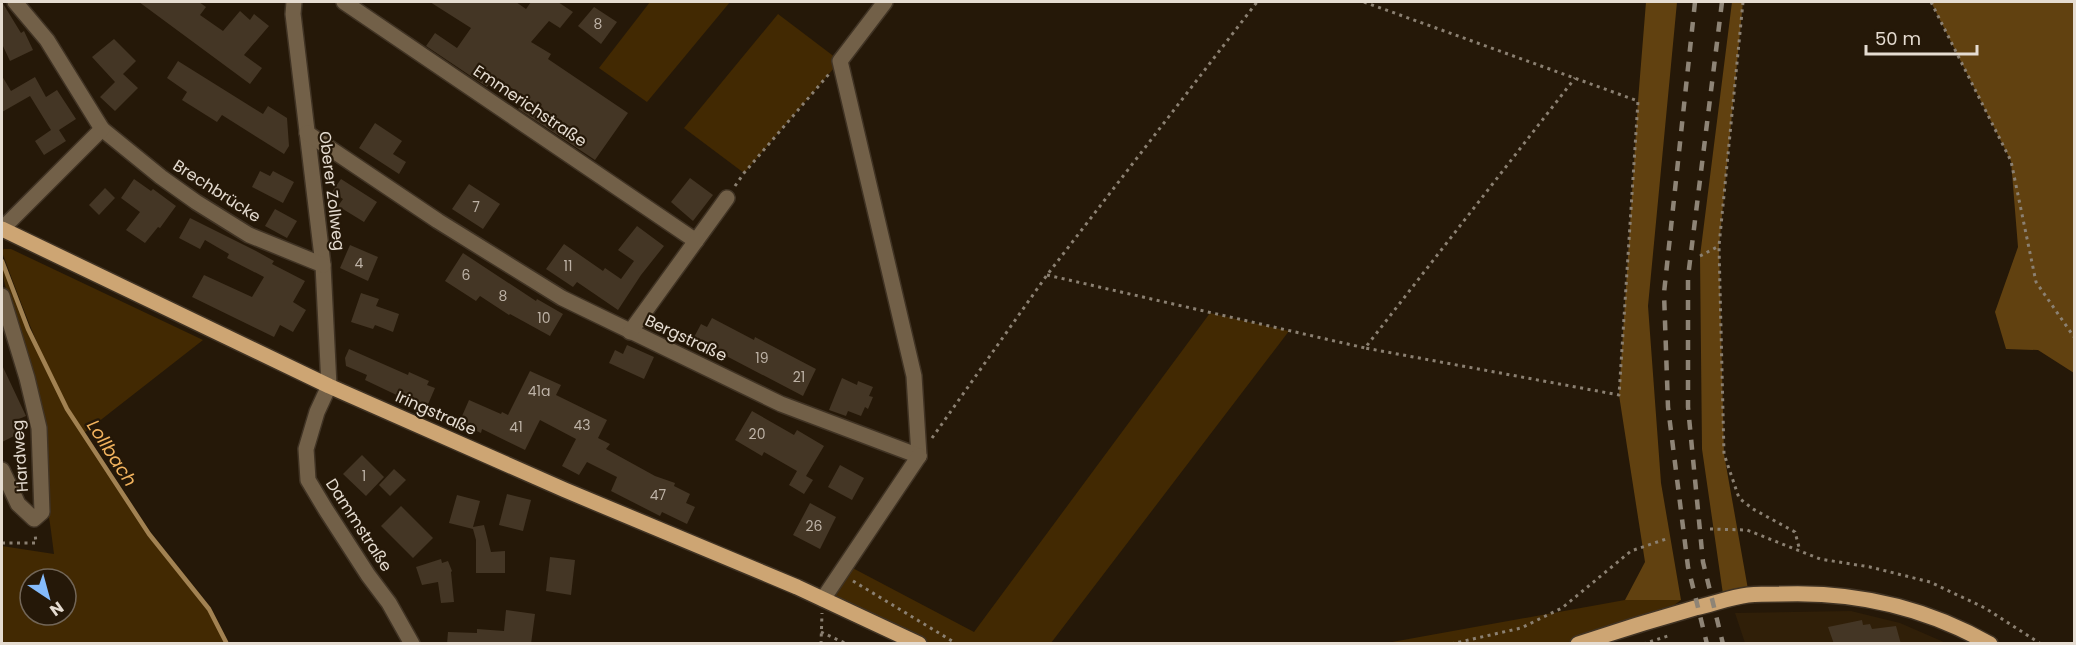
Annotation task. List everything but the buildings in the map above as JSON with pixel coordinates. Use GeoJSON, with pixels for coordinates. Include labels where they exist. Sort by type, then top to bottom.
{"type":"FeatureCollection","features":[{"type":"Feature","properties":{"kind":"main road","name":"Iringstraße"},"geometry":{"type":"LineString","coordinates":[[2,229],[330,386],[565,490],[862,616],[919,644]]}},
{"type":"Feature","properties":{"kind":"main road"},"geometry":{"type":"LineString","coordinates":[[1578,644],[1653,620],[1740,597],[1803,593],[1888,603],[1928,614],[1966,630],[1990,644]]}},
{"type":"Feature","properties":{"kind":"street","name":"Brechbrücke"},"geometry":{"type":"LineString","coordinates":[[15,2],[46,40],[102,129],[161,177],[249,235],[323,265]]}},
{"type":"Feature","properties":{"kind":"street","name":"Oberer Zollweg"},"geometry":{"type":"LineString","coordinates":[[294,2],[293,14],[323,265],[330,386]]}},
{"type":"Feature","properties":{"kind":"street","name":"Emmerichstraße"},"geometry":{"type":"LineString","coordinates":[[344,2],[696,241]]}},
{"type":"Feature","properties":{"kind":"street"},"geometry":{"type":"LineString","coordinates":[[823,599],[918,456],[914,376],[840,61],[885,2]]}},
{"type":"Feature","properties":{"kind":"street"},"geometry":{"type":"LineString","coordinates":[[2,229],[102,129]]}},
{"type":"Feature","properties":{"kind":"street","name":"Bergstraße"},"geometry":{"type":"LineString","coordinates":[[307,133],[438,221],[562,298],[781,404],[918,456]]}},
{"type":"Feature","properties":{"kind":"street"},"geometry":{"type":"LineString","coordinates":[[630,332],[728,198]]}},
{"type":"Feature","properties":{"kind":"street","name":"Hardweg"},"geometry":{"type":"LineString","coordinates":[[2,296],[27,378],[39,428],[42,512],[34,519],[18,504],[2,470]]}},
{"type":"Feature","properties":{"kind":"street","name":"Dammstraße"},"geometry":{"type":"LineString","coordinates":[[330,386],[317,412],[306,449],[308,480],[389,603],[412,644]]}},
{"type":"Feature","properties":{"kind":"path"},"geometry":{"type":"LineString","coordinates":[[918,456],[1047,275],[1257,2]]}},
{"type":"Feature","properties":{"kind":"path"},"geometry":{"type":"LineString","coordinates":[[1047,275],[1365,348],[1619,395],[1638,101],[1364,2]]}},
{"type":"Feature","properties":{"kind":"path"},"geometry":{"type":"LineString","coordinates":[[1743,2],[1719,246],[1724,454],[1738,498],[1752,509],[1795,532],[1800,551]]}},
{"type":"Feature","properties":{"kind":"path"},"geometry":{"type":"LineString","coordinates":[[1931,2],[2011,161],[2036,282],[2074,337]]}},
{"type":"Feature","properties":{"kind":"path"},"geometry":{"type":"LineString","coordinates":[[728,198],[744,173],[840,61]]}},
{"type":"Feature","properties":{"kind":"path"},"geometry":{"type":"LineString","coordinates":[[1365,348],[1575,78]]}},
{"type":"Feature","properties":{"kind":"path"},"geometry":{"type":"LineString","coordinates":[[1700,256],[1719,246]]}},
{"type":"Feature","properties":{"kind":"path"},"geometry":{"type":"LineString","coordinates":[[2,543],[36,543],[34,519]]}},
{"type":"Feature","properties":{"kind":"path"},"geometry":{"type":"LineString","coordinates":[[1710,530],[1747,530],[1820,559],[1870,567],[1930,582],[1985,608],[2041,644]]}},
{"type":"Feature","properties":{"kind":"path"},"geometry":{"type":"LineString","coordinates":[[1451,644],[1521,628],[1562,608],[1631,551],[1666,539]]}},
{"type":"Feature","properties":{"kind":"path"},"geometry":{"type":"LineString","coordinates":[[833,583],[851,580],[957,644]]}},
{"type":"Feature","properties":{"kind":"path"},"geometry":{"type":"LineString","coordinates":[[821,644],[823,599]]}},
{"type":"Feature","properties":{"kind":"path"},"geometry":{"type":"LineString","coordinates":[[821,632],[847,644]]}},
{"type":"Feature","properties":{"kind":"path"},"geometry":{"type":"LineString","coordinates":[[1643,644],[1671,635]]}},
{"type":"Feature","properties":{"kind":"shaded area"},"geometry":{"type":"Polygon","coordinates":[[[650,2],[730,2],[647,102],[599,68],[650,2]]]}},
{"type":"Feature","properties":{"kind":"shaded area"},"geometry":{"type":"Polygon","coordinates":[[[1646,2],[1677,2],[1648,306],[1661,483],[1681,600],[1625,600],[1645,562],[1619,395],[1646,2]]]}},
{"type":"Feature","properties":{"kind":"shaded area"},"geometry":{"type":"Polygon","coordinates":[[[1732,2],[1743,2],[1719,246],[1724,454],[1749,595],[1724,601],[1702,449],[1700,256],[1732,2]]]}},
{"type":"Feature","properties":{"kind":"shaded area"},"geometry":{"type":"Polygon","coordinates":[[[1931,2],[2074,2],[2074,373],[2038,350],[2006,349],[1995,312],[2018,247],[2011,161],[1931,2]]]}},
{"type":"Feature","properties":{"kind":"shaded area"},"geometry":{"type":"Polygon","coordinates":[[[778,14],[840,61],[744,173],[684,128],[778,14]]]}},
{"type":"Feature","properties":{"kind":"shaded area"},"geometry":{"type":"Polygon","coordinates":[[[4,249],[11,249],[203,340],[84,433],[59,390],[38,345],[2,252],[4,249]]]}},
{"type":"Feature","properties":{"kind":"shaded area"},"geometry":{"type":"Polygon","coordinates":[[[2,261],[28,329],[67,409],[149,534],[209,609],[227,643],[2,643],[2,546],[54,554],[42,471],[17,332],[2,261]]]}},
{"type":"Feature","properties":{"kind":"shaded area"},"geometry":{"type":"Polygon","coordinates":[[[1210,313],[1289,331],[1051,643],[919,643],[823,599],[845,564],[974,632],[1210,313]]]}},
{"type":"Feature","properties":{"kind":"shaded area"},"geometry":{"type":"Polygon","coordinates":[[[1625,600],[1681,600],[1654,620],[1578,643],[1381,644],[1625,600]]]}},
{"type":"Feature","properties":{"kind":"shaded area"},"geometry":{"type":"Polygon","coordinates":[[[1851,611],[1900,623],[1946,643],[1745,643],[1735,613],[1851,611]]]}},
{"type":"Feature","properties":{"kind":"waterway","name":"Lollbach"},"geometry":{"type":"LineString","coordinates":[[2,261],[28,329],[67,409],[149,534],[209,609],[227,644]]}},
{"type":"Feature","properties":{"kind":"railway"},"geometry":{"type":"LineString","coordinates":[[1695,2],[1664,293],[1668,407],[1688,567],[1707,644]]}},
{"type":"Feature","properties":{"kind":"railway"},"geometry":{"type":"LineString","coordinates":[[1722,2],[1688,277],[1688,407],[1703,562],[1723,644]]}}]}
